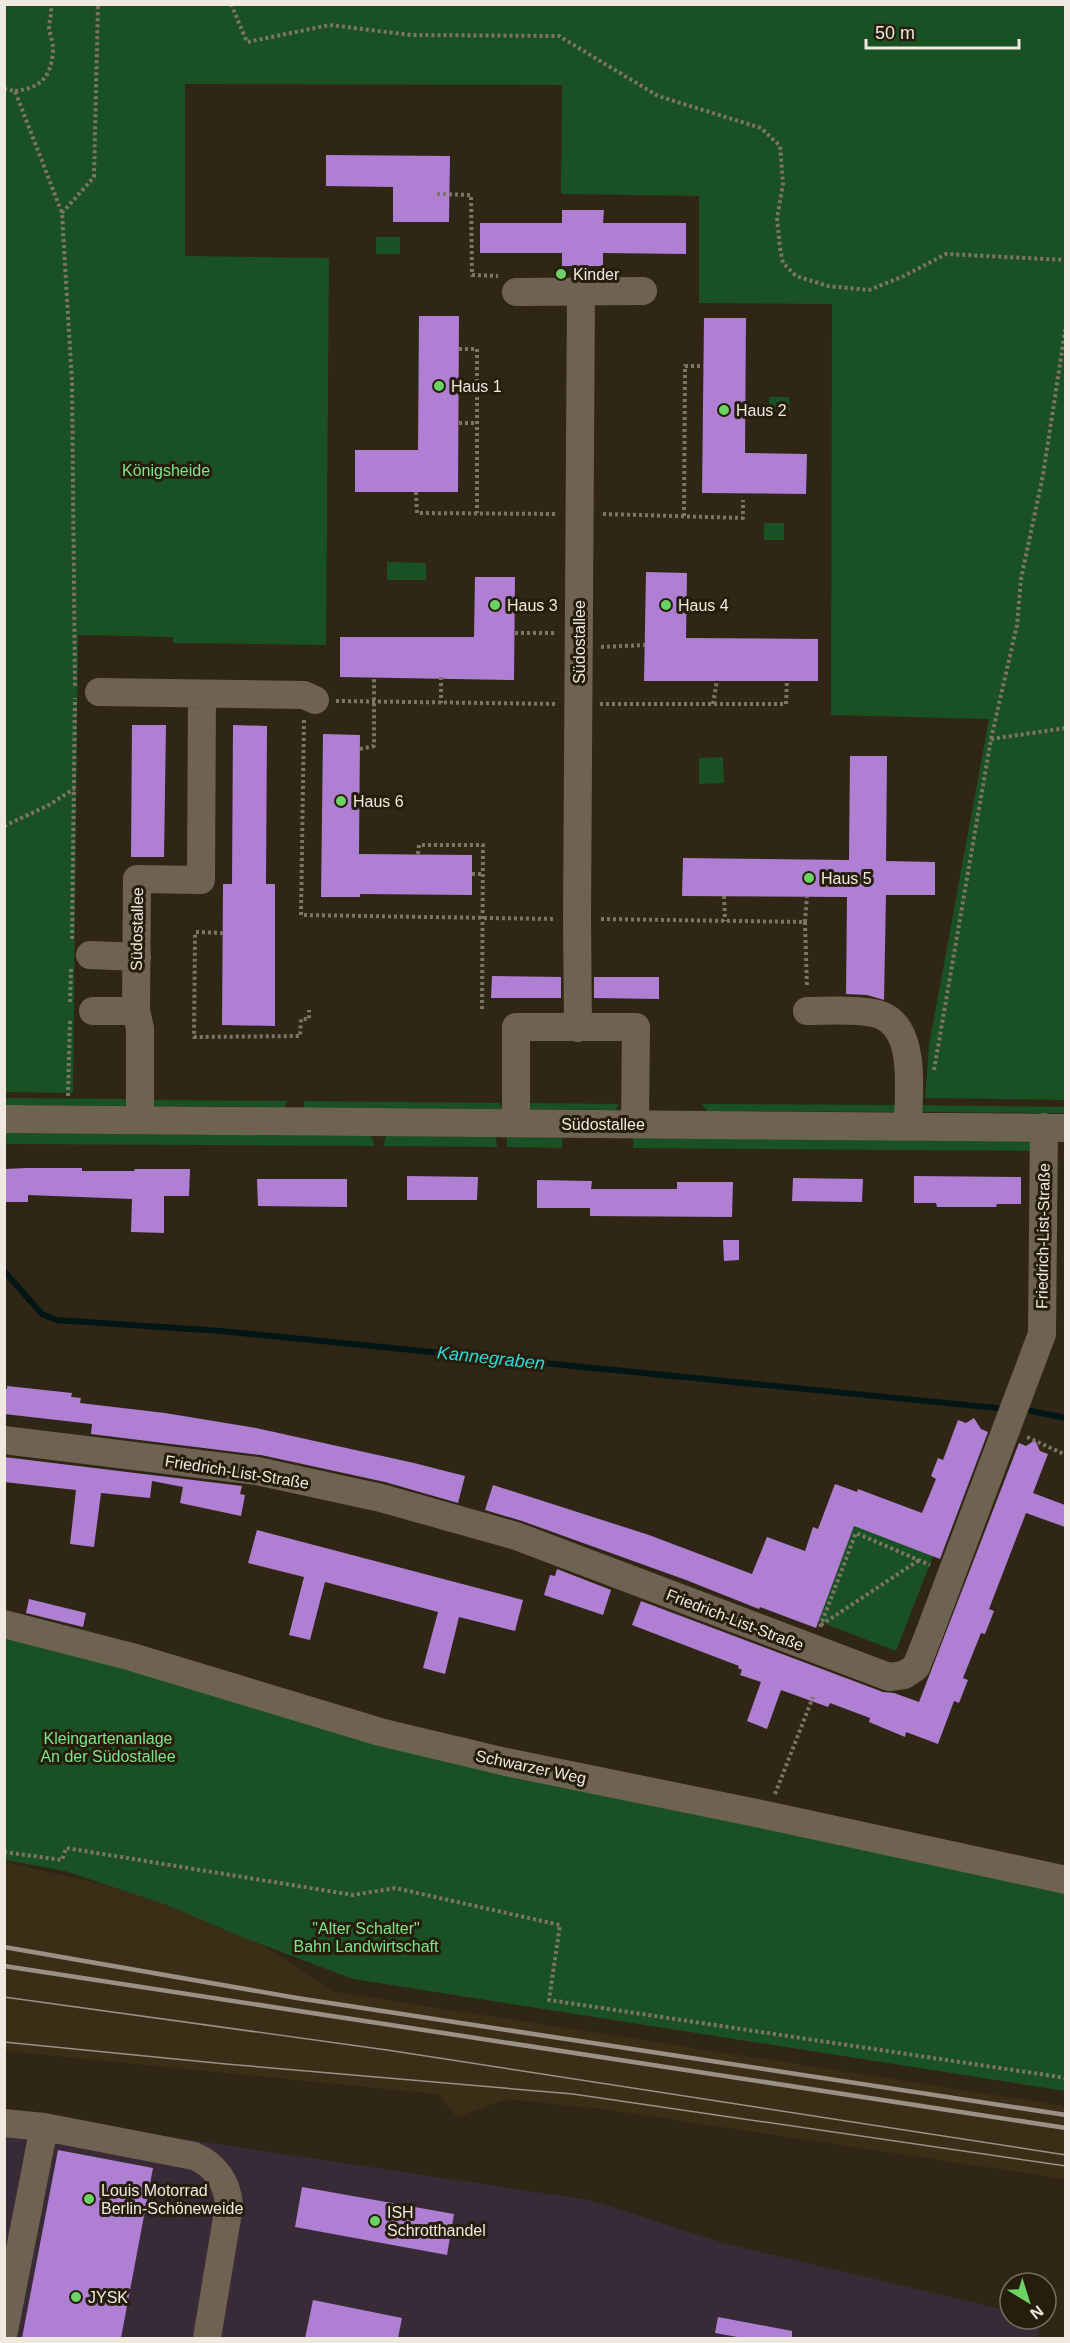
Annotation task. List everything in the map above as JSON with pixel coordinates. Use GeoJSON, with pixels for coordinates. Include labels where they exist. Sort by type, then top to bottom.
{"type":"FeatureCollection","features":[{"type":"Feature","properties":{"kind":"street"},"geometry":{"type":"LineString","coordinates":[[510,284],[581,291],[643,291]]}},
{"type":"Feature","properties":{"kind":"street","name":"Südostallee"},"geometry":{"type":"LineString","coordinates":[[578,1028],[581,291]]}},
{"type":"Feature","properties":{"kind":"street"},"geometry":{"type":"LineString","coordinates":[[99,692],[310,698]]}},
{"type":"Feature","properties":{"kind":"street","name":"Südostallee"},"geometry":{"type":"LineString","coordinates":[[140,1120],[140,1028],[136,1011],[137,879],[201,880],[202,694]]}},
{"type":"Feature","properties":{"kind":"street"},"geometry":{"type":"LineString","coordinates":[[77,954],[137,957]]}},
{"type":"Feature","properties":{"kind":"street"},"geometry":{"type":"LineString","coordinates":[[93,1011],[136,1011]]}},
{"type":"Feature","properties":{"kind":"street"},"geometry":{"type":"LineString","coordinates":[[807,1011],[875,1013],[894,1022],[902,1033],[906,1046],[908,1126]]}},
{"type":"Feature","properties":{"kind":"street"},"geometry":{"type":"LineString","coordinates":[[516,1123],[516,1027],[636,1027],[635,1124]]}},
{"type":"Feature","properties":{"kind":"street","name":"Südostallee"},"geometry":{"type":"LineString","coordinates":[[4,1119],[1054,1128]]}},
{"type":"Feature","properties":{"kind":"street","name":"Friedrich-List-Straße"},"geometry":{"type":"LineString","coordinates":[[4,1440],[257,1472],[381,1498],[516,1536],[816,1637],[889,1677],[904,1675],[916,1667],[1042,1334],[1054,1128]]}},
{"type":"Feature","properties":{"kind":"street","name":"Schwarzer Weg"},"geometry":{"type":"LineString","coordinates":[[4,1624],[132,1657],[380,1732],[506,1762],[766,1815],[1065,1880]]}},
{"type":"Feature","properties":{"kind":"street"},"geometry":{"type":"LineString","coordinates":[[4,2122],[44,2127],[194,2156],[214,2168],[222,2179],[229,2197],[228,2217],[207,2338]]}},
{"type":"Feature","properties":{"kind":"street"},"geometry":{"type":"LineString","coordinates":[[4,2331],[44,2127]]}},
{"type":"Feature","properties":{"kind":"path"},"geometry":{"type":"LineString","coordinates":[[4,89],[15,91],[33,89],[46,75],[53,51],[49,26],[52,9],[50,4]]}},
{"type":"Feature","properties":{"kind":"path"},"geometry":{"type":"LineString","coordinates":[[62,213],[94,177],[98,4]]}},
{"type":"Feature","properties":{"kind":"path"},"geometry":{"type":"LineString","coordinates":[[231,4],[247,42],[330,25],[411,35],[559,36],[658,96],[760,128],[780,147],[783,184],[777,218],[783,263],[796,276],[828,286],[868,290],[904,276],[946,254],[1065,260]]}},
{"type":"Feature","properties":{"kind":"path"},"geometry":{"type":"LineString","coordinates":[[15,91],[62,213],[72,382],[77,954],[68,1096]]}},
{"type":"Feature","properties":{"kind":"path"},"geometry":{"type":"LineString","coordinates":[[437,194],[471,195],[472,275],[510,284]]}},
{"type":"Feature","properties":{"kind":"path"},"geometry":{"type":"LineString","coordinates":[[908,1079],[924,1080],[934,1073],[991,739],[1017,625],[1021,579],[1043,475],[1065,325]]}},
{"type":"Feature","properties":{"kind":"path"},"geometry":{"type":"LineString","coordinates":[[459,349],[477,349],[477,513]]}},
{"type":"Feature","properties":{"kind":"path"},"geometry":{"type":"LineString","coordinates":[[684,516],[685,366],[704,366]]}},
{"type":"Feature","properties":{"kind":"path"},"geometry":{"type":"LineString","coordinates":[[459,423],[477,423]]}},
{"type":"Feature","properties":{"kind":"path"},"geometry":{"type":"LineString","coordinates":[[515,633],[645,645]]}},
{"type":"Feature","properties":{"kind":"path"},"geometry":{"type":"LineString","coordinates":[[360,749],[374,746],[374,677]]}},
{"type":"Feature","properties":{"kind":"path"},"geometry":{"type":"LineString","coordinates":[[441,677],[441,703]]}},
{"type":"Feature","properties":{"kind":"path"},"geometry":{"type":"LineString","coordinates":[[713,704],[717,680]]}},
{"type":"Feature","properties":{"kind":"path"},"geometry":{"type":"LineString","coordinates":[[310,698],[301,915],[805,922]]}},
{"type":"Feature","properties":{"kind":"path"},"geometry":{"type":"LineString","coordinates":[[991,739],[1065,728]]}},
{"type":"Feature","properties":{"kind":"path"},"geometry":{"type":"LineString","coordinates":[[4,826],[47,806],[75,788]]}},
{"type":"Feature","properties":{"kind":"path"},"geometry":{"type":"LineString","coordinates":[[418,854],[419,845],[483,845],[482,1012]]}},
{"type":"Feature","properties":{"kind":"path"},"geometry":{"type":"LineString","coordinates":[[472,874],[483,874]]}},
{"type":"Feature","properties":{"kind":"path"},"geometry":{"type":"LineString","coordinates":[[724,896],[725,921]]}},
{"type":"Feature","properties":{"kind":"path"},"geometry":{"type":"LineString","coordinates":[[807,897],[805,922],[807,1011]]}},
{"type":"Feature","properties":{"kind":"path"},"geometry":{"type":"LineString","coordinates":[[223,933],[196,932],[195,934],[194,1037],[300,1036],[301,1019],[309,1019],[309,1010]]}},
{"type":"Feature","properties":{"kind":"path"},"geometry":{"type":"LineString","coordinates":[[1008,1428],[1065,1455]]}},
{"type":"Feature","properties":{"kind":"path"},"geometry":{"type":"LineString","coordinates":[[816,1637],[856,1533],[953,1574]]}},
{"type":"Feature","properties":{"kind":"path"},"geometry":{"type":"LineString","coordinates":[[816,1637],[919,1560]]}},
{"type":"Feature","properties":{"kind":"path"},"geometry":{"type":"LineString","coordinates":[[766,1815],[813,1696]]}},
{"type":"Feature","properties":{"kind":"path"},"geometry":{"type":"LineString","coordinates":[[4,1852],[62,1860],[66,1848],[353,1895],[395,1888],[560,1925],[549,2000],[1065,2078]]}},
{"type":"Feature","properties":{"kind":"shaded area"},"geometry":{"type":"Polygon","coordinates":[[[5,1862],[202,1907],[336,1992],[1065,2106],[1065,2179],[602,2109],[506,2099],[457,2117],[438,2094],[5,2051],[5,1862]]]}},
{"type":"Feature","properties":{"kind":"shaded area"},"geometry":{"type":"Polygon","coordinates":[[[4,2112],[590,2200],[727,2244],[998,2308],[998,2331],[1039,2331],[1038,2338],[5,2338],[4,2112]]]}},
{"type":"Feature","properties":{"kind":"green space","name":"Königsheide"},"geometry":{"type":"Polygon","coordinates":[[[5,4],[1065,5],[1065,1100],[925,1098],[929,1045],[989,719],[831,715],[832,304],[699,303],[699,196],[561,194],[562,85],[185,84],[185,256],[329,258],[326,645],[173,643],[173,637],[78,635],[73,1093],[5,1092],[5,4]]]}},
{"type":"Feature","properties":{"kind":"green space"},"geometry":{"type":"Polygon","coordinates":[[[376,237],[400,237],[400,254],[376,254],[376,237]]]}},
{"type":"Feature","properties":{"kind":"green space"},"geometry":{"type":"Polygon","coordinates":[[[769,397],[789,397],[790,410],[769,411],[769,397]]]}},
{"type":"Feature","properties":{"kind":"green space"},"geometry":{"type":"Polygon","coordinates":[[[764,523],[784,523],[784,540],[764,540],[764,523]]]}},
{"type":"Feature","properties":{"kind":"green space"},"geometry":{"type":"Polygon","coordinates":[[[387,562],[426,563],[426,580],[387,580],[387,562]]]}},
{"type":"Feature","properties":{"kind":"green space"},"geometry":{"type":"Polygon","coordinates":[[[723,757],[724,783],[699,784],[699,758],[723,757]]]}},
{"type":"Feature","properties":{"kind":"green space"},"geometry":{"type":"Polygon","coordinates":[[[5,1098],[128,1099],[125,1106],[5,1105],[5,1098]]]}},
{"type":"Feature","properties":{"kind":"green space"},"geometry":{"type":"Polygon","coordinates":[[[149,1100],[288,1101],[284,1107],[153,1106],[149,1100]]]}},
{"type":"Feature","properties":{"kind":"green space"},"geometry":{"type":"Polygon","coordinates":[[[304,1101],[499,1103],[503,1109],[304,1108],[304,1101]]]}},
{"type":"Feature","properties":{"kind":"green space"},"geometry":{"type":"Polygon","coordinates":[[[526,1103],[619,1104],[615,1110],[531,1109],[526,1103]]]}},
{"type":"Feature","properties":{"kind":"green space"},"geometry":{"type":"Polygon","coordinates":[[[702,1104],[901,1105],[898,1112],[707,1111],[702,1104]]]}},
{"type":"Feature","properties":{"kind":"green space"},"geometry":{"type":"Polygon","coordinates":[[[914,1105],[1065,1107],[1065,1113],[919,1112],[914,1105]]]}},
{"type":"Feature","properties":{"kind":"green space"},"geometry":{"type":"Polygon","coordinates":[[[5,1133],[371,1136],[375,1146],[5,1144],[5,1133]]]}},
{"type":"Feature","properties":{"kind":"green space"},"geometry":{"type":"Polygon","coordinates":[[[386,1136],[496,1137],[497,1147],[383,1146],[386,1136]]]}},
{"type":"Feature","properties":{"kind":"green space"},"geometry":{"type":"Polygon","coordinates":[[[507,1137],[562,1138],[562,1148],[507,1147],[507,1137]]]}},
{"type":"Feature","properties":{"kind":"green space"},"geometry":{"type":"Polygon","coordinates":[[[633,1138],[1032,1141],[1035,1151],[633,1148],[633,1138]]]}},
{"type":"Feature","properties":{"kind":"green space"},"geometry":{"type":"Polygon","coordinates":[[[854,1526],[933,1556],[896,1651],[818,1621],[854,1526]]]}},
{"type":"Feature","properties":{"kind":"green space","name":"Kleingartenanlage An der Südostallee"},"geometry":{"type":"Polygon","coordinates":[[[4,1615],[516,1757],[1065,1867],[1065,2091],[353,1979],[242,1937],[167,1905],[65,1871],[5,1860],[4,1615]]]}},
{"type":"Feature","properties":{"kind":"building"},"geometry":{"type":"Polygon","coordinates":[[[326,155],[450,156],[449,222],[393,222],[393,187],[326,186],[326,155]]]}},
{"type":"Feature","properties":{"kind":"building"},"geometry":{"type":"Polygon","coordinates":[[[562,210],[604,210],[603,223],[686,223],[686,254],[603,253],[603,266],[562,266],[562,253],[480,253],[480,223],[562,223],[562,210]]]}},
{"type":"Feature","properties":{"kind":"building","name":"Haus 1"},"geometry":{"type":"Polygon","coordinates":[[[419,316],[459,316],[458,492],[355,492],[355,450],[418,450],[419,316]]]}},
{"type":"Feature","properties":{"kind":"building","name":"Haus 2"},"geometry":{"type":"Polygon","coordinates":[[[704,318],[746,318],[745,453],[807,454],[806,494],[702,493],[704,318]]]}},
{"type":"Feature","properties":{"kind":"building","name":"Haus 4"},"geometry":{"type":"Polygon","coordinates":[[[646,572],[687,573],[686,638],[818,639],[818,681],[644,681],[646,572]]]}},
{"type":"Feature","properties":{"kind":"building","name":"Haus 3"},"geometry":{"type":"Polygon","coordinates":[[[475,577],[515,577],[514,680],[340,677],[340,637],[474,637],[475,577]]]}},
{"type":"Feature","properties":{"kind":"building"},"geometry":{"type":"Polygon","coordinates":[[[132,725],[166,725],[164,857],[131,857],[132,725]]]}},
{"type":"Feature","properties":{"kind":"building"},"geometry":{"type":"Polygon","coordinates":[[[233,725],[267,726],[266,884],[275,884],[275,1026],[222,1025],[223,884],[232,884],[233,725]]]}},
{"type":"Feature","properties":{"kind":"building","name":"Haus 6"},"geometry":{"type":"Polygon","coordinates":[[[323,734],[360,735],[359,854],[472,855],[472,895],[360,894],[360,897],[321,897],[323,734]]]}},
{"type":"Feature","properties":{"kind":"building","name":"Haus 5"},"geometry":{"type":"Polygon","coordinates":[[[850,756],[887,756],[886,861],[935,862],[935,895],[886,895],[884,1000],[867,995],[846,994],[847,897],[682,896],[683,858],[849,860],[850,756]]]}},
{"type":"Feature","properties":{"kind":"building"},"geometry":{"type":"Polygon","coordinates":[[[492,976],[561,977],[561,998],[491,998],[492,976]]]}},
{"type":"Feature","properties":{"kind":"building"},"geometry":{"type":"Polygon","coordinates":[[[594,977],[659,977],[659,999],[594,998],[594,977]]]}},
{"type":"Feature","properties":{"kind":"building"},"geometry":{"type":"Polygon","coordinates":[[[82,1168],[82,1171],[190,1169],[189,1196],[164,1196],[164,1233],[131,1232],[132,1199],[28,1195],[28,1202],[4,1202],[4,1169],[82,1168]]]}},
{"type":"Feature","properties":{"kind":"building"},"geometry":{"type":"Polygon","coordinates":[[[407,1176],[478,1177],[477,1200],[407,1200],[407,1176]]]}},
{"type":"Feature","properties":{"kind":"building"},"geometry":{"type":"Polygon","coordinates":[[[914,1176],[1021,1177],[1021,1204],[997,1204],[996,1207],[937,1207],[936,1203],[914,1203],[914,1176]]]}},
{"type":"Feature","properties":{"kind":"building"},"geometry":{"type":"Polygon","coordinates":[[[793,1178],[863,1179],[862,1202],[792,1201],[793,1178]]]}},
{"type":"Feature","properties":{"kind":"building"},"geometry":{"type":"Polygon","coordinates":[[[257,1179],[347,1179],[347,1207],[258,1206],[257,1179]]]}},
{"type":"Feature","properties":{"kind":"building"},"geometry":{"type":"Polygon","coordinates":[[[537,1180],[592,1181],[591,1189],[677,1189],[677,1182],[733,1182],[732,1217],[590,1216],[590,1208],[537,1208],[537,1180]]]}},
{"type":"Feature","properties":{"kind":"building"},"geometry":{"type":"Polygon","coordinates":[[[723,1240],[739,1240],[739,1260],[724,1261],[723,1240]]]}},
{"type":"Feature","properties":{"kind":"building"},"geometry":{"type":"Polygon","coordinates":[[[7,1386],[72,1393],[71,1397],[81,1398],[80,1403],[165,1413],[256,1428],[465,1476],[458,1503],[385,1482],[261,1455],[91,1434],[92,1424],[4,1414],[4,1389],[7,1389],[7,1386]]]}},
{"type":"Feature","properties":{"kind":"building"},"geometry":{"type":"Polygon","coordinates":[[[974,1418],[981,1429],[988,1432],[940,1559],[854,1526],[816,1628],[522,1521],[485,1510],[493,1485],[649,1535],[752,1574],[767,1537],[805,1551],[813,1527],[818,1529],[835,1484],[857,1492],[858,1489],[922,1513],[936,1479],[931,1476],[938,1458],[943,1460],[958,1420],[966,1423],[974,1418]]]}},
{"type":"Feature","properties":{"kind":"building"},"geometry":{"type":"Polygon","coordinates":[[[1035,1440],[1040,1451],[1048,1454],[1033,1493],[1065,1505],[1065,1527],[1026,1513],[989,1609],[994,1611],[985,1634],[981,1633],[963,1678],[968,1680],[959,1703],[954,1701],[938,1744],[906,1732],[905,1737],[869,1722],[870,1718],[830,1703],[828,1707],[781,1690],[767,1729],[747,1721],[761,1682],[740,1675],[742,1670],[738,1668],[739,1666],[632,1625],[641,1601],[883,1692],[894,1693],[919,1702],[1019,1443],[1026,1446],[1035,1440]]]}},
{"type":"Feature","properties":{"kind":"building"},"geometry":{"type":"Polygon","coordinates":[[[4,1457],[242,1486],[240,1494],[245,1495],[241,1516],[180,1503],[183,1487],[152,1481],[150,1498],[101,1493],[94,1547],[70,1544],[76,1490],[4,1482],[4,1457]]]}},
{"type":"Feature","properties":{"kind":"building"},"geometry":{"type":"Polygon","coordinates":[[[257,1530],[523,1600],[515,1631],[459,1617],[445,1674],[423,1668],[438,1612],[325,1582],[310,1640],[289,1635],[304,1577],[248,1563],[257,1530]]]}},
{"type":"Feature","properties":{"kind":"building"},"geometry":{"type":"Polygon","coordinates":[[[557,1569],[611,1590],[603,1615],[544,1595],[550,1575],[555,1576],[557,1569]]]}},
{"type":"Feature","properties":{"kind":"building"},"geometry":{"type":"Polygon","coordinates":[[[29,1599],[86,1613],[83,1627],[26,1613],[29,1599]]]}},
{"type":"Feature","properties":{"kind":"building"},"geometry":{"type":"Polygon","coordinates":[[[58,2150],[153,2168],[121,2338],[22,2338],[58,2150]]]}},
{"type":"Feature","properties":{"kind":"building","name":"ISH Schrotthandel"},"geometry":{"type":"Polygon","coordinates":[[[302,2187],[454,2214],[447,2255],[295,2227],[302,2187]]]}},
{"type":"Feature","properties":{"kind":"building"},"geometry":{"type":"Polygon","coordinates":[[[313,2300],[402,2318],[398,2338],[305,2338],[313,2300]]]}},
{"type":"Feature","properties":{"kind":"building"},"geometry":{"type":"Polygon","coordinates":[[[718,2317],[792,2331],[792,2338],[743,2338],[715,2333],[718,2317]]]}},
{"type":"Feature","properties":{"kind":"waterway","name":"Kannegraben"},"geometry":{"type":"LineString","coordinates":[[4,1271],[42,1314],[56,1320],[221,1331],[997,1408]]}},
{"type":"Feature","properties":{"kind":"waterway","name":"Kannegraben"},"geometry":{"type":"LineString","coordinates":[[1031,1411],[1066,1418]]}},
{"type":"Feature","properties":{"kind":"tram line"},"geometry":{"type":"LineString","coordinates":[[4,1997],[387,2050],[1066,2155]]}},
{"type":"Feature","properties":{"kind":"tram line"},"geometry":{"type":"LineString","coordinates":[[4,2042],[573,2094],[1066,2166]]}},
{"type":"Feature","properties":{"kind":"railway"},"geometry":{"type":"LineString","coordinates":[[4,1947],[297,1998],[1066,2115]]}},
{"type":"Feature","properties":{"kind":"railway"},"geometry":{"type":"LineString","coordinates":[[4,1966],[1066,2128]]}},
{"type":"Feature","properties":{"kind":"place","name":"Kinder"},"geometry":{"type":"Point","coordinates":[561,274]}},
{"type":"Feature","properties":{"kind":"place","name":"Haus 1"},"geometry":{"type":"Point","coordinates":[439,386]}},
{"type":"Feature","properties":{"kind":"place","name":"Haus 2"},"geometry":{"type":"Point","coordinates":[724,410]}},
{"type":"Feature","properties":{"kind":"place","name":"Haus 3"},"geometry":{"type":"Point","coordinates":[495,605]}},
{"type":"Feature","properties":{"kind":"place","name":"Haus 4"},"geometry":{"type":"Point","coordinates":[666,605]}},
{"type":"Feature","properties":{"kind":"place","name":"Haus 6"},"geometry":{"type":"Point","coordinates":[341,801]}},
{"type":"Feature","properties":{"kind":"place","name":"Haus 5"},"geometry":{"type":"Point","coordinates":[809,878]}},
{"type":"Feature","properties":{"kind":"place","name":"Louis Motorrad Berlin-Schöneweide"},"geometry":{"type":"Point","coordinates":[89,2199]}},
{"type":"Feature","properties":{"kind":"place","name":"ISH Schrotthandel"},"geometry":{"type":"Point","coordinates":[375,2221]}},
{"type":"Feature","properties":{"kind":"place","name":"JYSK"},"geometry":{"type":"Point","coordinates":[76,2297]}},
{"type":"Feature","properties":{"kind":"park label","name":"\"Alter Schalter\" Bahn Landwirtschaft"},"geometry":{"type":"Point","coordinates":[366,1937]}}]}
